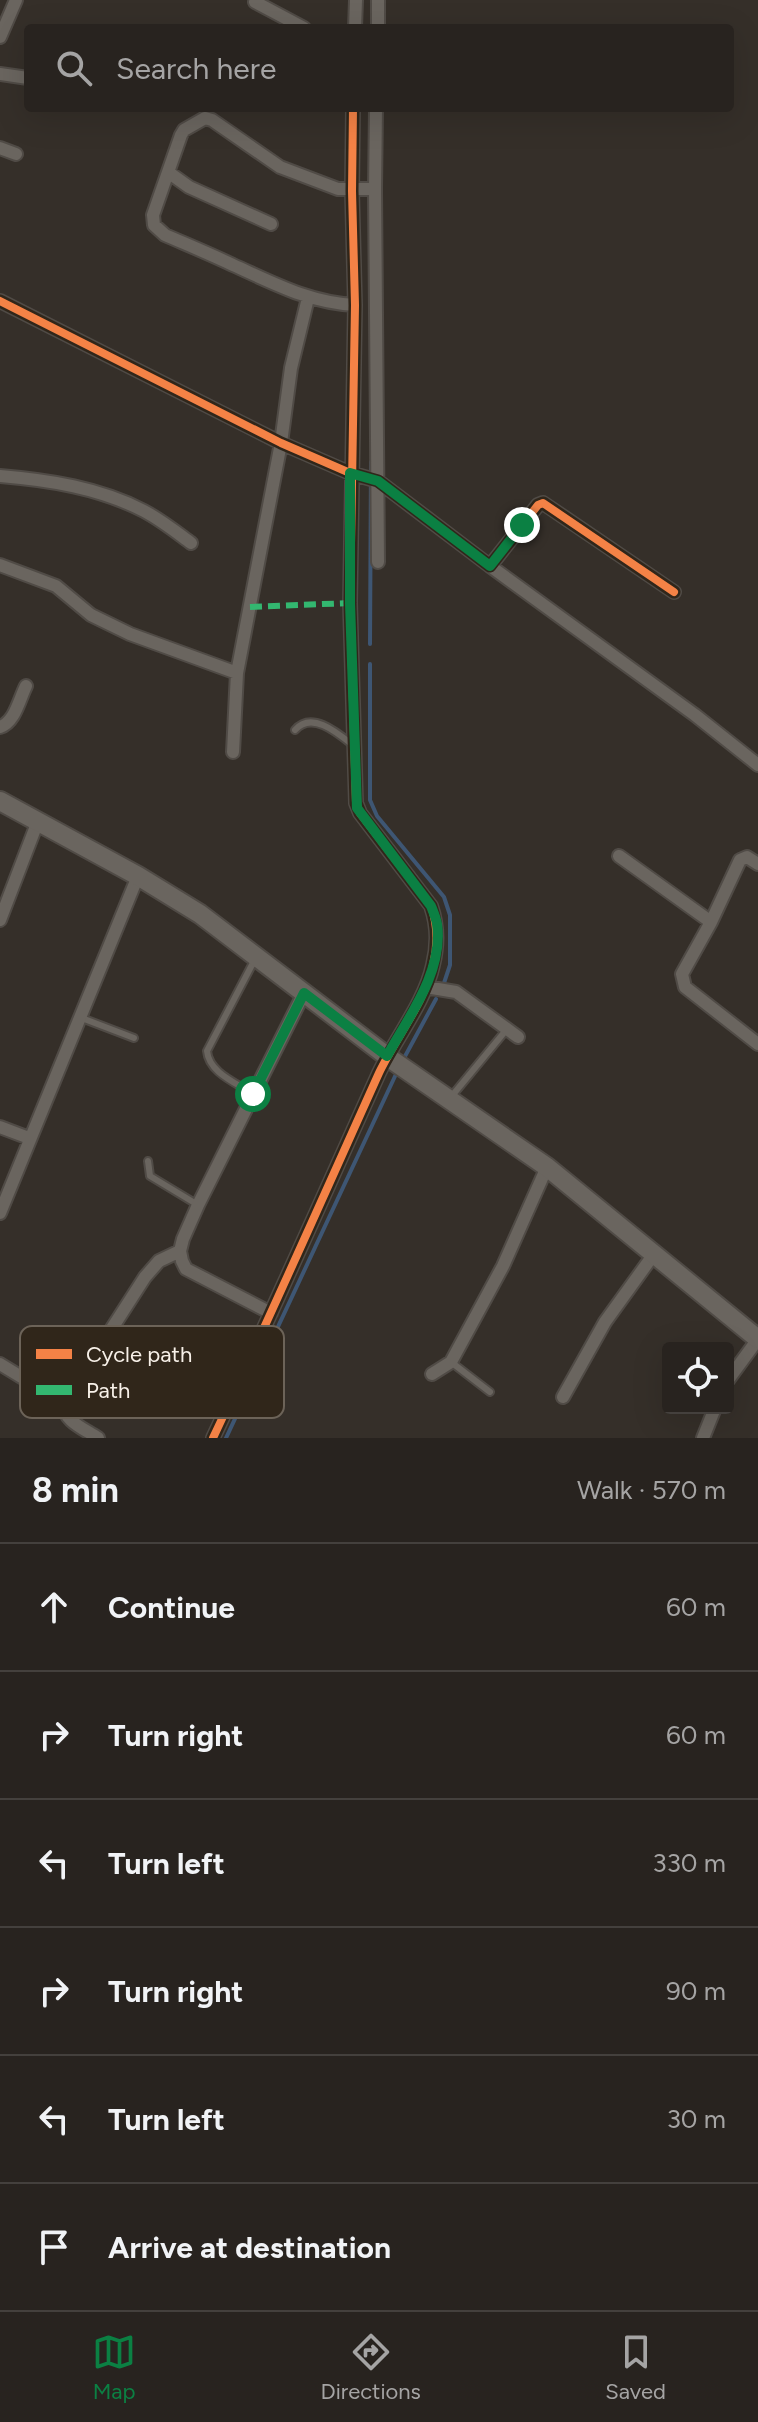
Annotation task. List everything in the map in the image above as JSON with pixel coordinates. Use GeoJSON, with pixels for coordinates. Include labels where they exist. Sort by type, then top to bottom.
{"type":"FeatureCollection","features":[{"type":"Feature","properties":{"kind":"main road"},"geometry":{"type":"LineString","coordinates":[[0,801],[138,876],[200,914],[389,1058],[547,1167],[758,1339]]}},
{"type":"Feature","properties":{"kind":"street"},"geometry":{"type":"LineString","coordinates":[[0,37],[16,0]]}},
{"type":"Feature","properties":{"kind":"street"},"geometry":{"type":"LineString","coordinates":[[355,24],[356,0]]}},
{"type":"Feature","properties":{"kind":"street"},"geometry":{"type":"LineString","coordinates":[[378,0],[378,24]]}},
{"type":"Feature","properties":{"kind":"street"},"geometry":{"type":"LineString","coordinates":[[255,2],[296,24]]}},
{"type":"Feature","properties":{"kind":"street"},"geometry":{"type":"LineString","coordinates":[[0,74],[24,77]]}},
{"type":"Feature","properties":{"kind":"street"},"geometry":{"type":"LineString","coordinates":[[265,1326],[389,1058],[426,987],[433,966],[437,924],[431,906],[357,808],[350,603],[355,305],[353,112]]}},
{"type":"Feature","properties":{"kind":"street"},"geometry":{"type":"LineString","coordinates":[[376,112],[378,562]]}},
{"type":"Feature","properties":{"kind":"street"},"geometry":{"type":"LineString","coordinates":[[355,305],[308,298],[165,235],[154,225],[153,215],[184,130],[205,118],[280,167],[325,185],[374,190]]}},
{"type":"Feature","properties":{"kind":"street"},"geometry":{"type":"LineString","coordinates":[[0,148],[16,154]]}},
{"type":"Feature","properties":{"kind":"street"},"geometry":{"type":"LineString","coordinates":[[168,172],[189,187],[271,224]]}},
{"type":"Feature","properties":{"kind":"street"},"geometry":{"type":"LineString","coordinates":[[233,752],[237,673],[281,443],[291,368],[308,298]]}},
{"type":"Feature","properties":{"kind":"street"},"geometry":{"type":"LineString","coordinates":[[0,301],[281,443],[352,474],[376,480],[695,715],[758,765]]}},
{"type":"Feature","properties":{"kind":"street"},"geometry":{"type":"LineString","coordinates":[[0,476],[48,480],[124,502],[155,517],[191,543]]}},
{"type":"Feature","properties":{"kind":"street"},"geometry":{"type":"LineString","coordinates":[[490,566],[538,505],[543,503],[674,592]]}},
{"type":"Feature","properties":{"kind":"street"},"geometry":{"type":"LineString","coordinates":[[0,565],[56,586],[91,615],[130,634],[237,673]]}},
{"type":"Feature","properties":{"kind":"street"},"geometry":{"type":"LineString","coordinates":[[0,727],[11,721],[26,686]]}},
{"type":"Feature","properties":{"kind":"street"},"geometry":{"type":"LineString","coordinates":[[0,920],[38,821]]}},
{"type":"Feature","properties":{"kind":"street"},"geometry":{"type":"LineString","coordinates":[[619,856],[711,922]]}},
{"type":"Feature","properties":{"kind":"street"},"geometry":{"type":"LineString","coordinates":[[758,864],[747,857],[740,860],[711,922],[683,969],[682,981],[685,987],[758,1044]]}},
{"type":"Feature","properties":{"kind":"street"},"geometry":{"type":"LineString","coordinates":[[0,1213],[138,876]]}},
{"type":"Feature","properties":{"kind":"street"},"geometry":{"type":"LineString","coordinates":[[426,987],[456,992],[512,1033]]}},
{"type":"Feature","properties":{"kind":"street"},"geometry":{"type":"LineString","coordinates":[[271,1313],[186,1269],[180,1251],[198,1205],[304,993]]}},
{"type":"Feature","properties":{"kind":"street"},"geometry":{"type":"LineString","coordinates":[[0,1127],[29,1138]]}},
{"type":"Feature","properties":{"kind":"street"},"geometry":{"type":"LineString","coordinates":[[432,1374],[451,1362],[503,1266],[547,1167]]}},
{"type":"Feature","properties":{"kind":"street"},"geometry":{"type":"LineString","coordinates":[[114,1326],[152,1268],[180,1251]]}},
{"type":"Feature","properties":{"kind":"street"},"geometry":{"type":"LineString","coordinates":[[563,1397],[605,1322],[654,1254]]}},
{"type":"Feature","properties":{"kind":"street"},"geometry":{"type":"LineString","coordinates":[[734,1372],[758,1339]]}},
{"type":"Feature","properties":{"kind":"street"},"geometry":{"type":"LineString","coordinates":[[0,1364],[20,1376]]}},
{"type":"Feature","properties":{"kind":"street"},"geometry":{"type":"LineString","coordinates":[[703,1438],[713,1414]]}},
{"type":"Feature","properties":{"kind":"street"},"geometry":{"type":"LineString","coordinates":[[67,1418],[98,1438]]}},
{"type":"Feature","properties":{"kind":"street"},"geometry":{"type":"LineString","coordinates":[[213,1438],[222,1418]]}},
{"type":"Feature","properties":{"kind":"lane"},"geometry":{"type":"LineString","coordinates":[[295,730],[306,722],[314,722],[332,730],[355,747]]}},
{"type":"Feature","properties":{"kind":"lane"},"geometry":{"type":"LineString","coordinates":[[253,1094],[217,1070],[208,1059],[207,1051],[256,957]]}},
{"type":"Feature","properties":{"kind":"lane"},"geometry":{"type":"LineString","coordinates":[[79,1017],[134,1038]]}},
{"type":"Feature","properties":{"kind":"lane"},"geometry":{"type":"LineString","coordinates":[[449,1100],[512,1033]]}},
{"type":"Feature","properties":{"kind":"lane"},"geometry":{"type":"LineString","coordinates":[[148,1161],[150,1176],[198,1205]]}},
{"type":"Feature","properties":{"kind":"lane"},"geometry":{"type":"LineString","coordinates":[[451,1362],[490,1392]]}},
{"type":"Feature","properties":{"kind":"waterway"},"geometry":{"type":"LineString","coordinates":[[370,644],[371,462]]}},
{"type":"Feature","properties":{"kind":"waterway"},"geometry":{"type":"LineString","coordinates":[[370,664],[370,800],[377,816],[444,897],[450,915],[450,965],[443,986]]}},
{"type":"Feature","properties":{"kind":"waterway"},"geometry":{"type":"LineString","coordinates":[[403,1060],[436,999]]}},
{"type":"Feature","properties":{"kind":"waterway"},"geometry":{"type":"LineString","coordinates":[[278,1326],[397,1072]]}},
{"type":"Feature","properties":{"kind":"waterway"},"geometry":{"type":"LineString","coordinates":[[226,1438],[235,1418]]}},
{"type":"Feature","properties":{"kind":"marked path"},"geometry":{"type":"LineString","coordinates":[[250,607],[350,603]]}},
{"type":"Feature","properties":{"kind":"cycle path"},"geometry":{"type":"LineString","coordinates":[[265,1326],[379,1073],[423,993],[436,950],[436,928],[431,906],[360,813],[356,803],[350,603],[355,305],[353,112]]}},
{"type":"Feature","properties":{"kind":"cycle path"},"geometry":{"type":"LineString","coordinates":[[0,301],[281,443],[350,473],[378,481],[490,566],[538,505],[543,503],[674,592]]}},
{"type":"Feature","properties":{"kind":"cycle path"},"geometry":{"type":"LineString","coordinates":[[213,1438],[222,1418]]}},
{"type":"Feature","properties":{"kind":"route"},"geometry":{"type":"LineString","coordinates":[[253,1094],[304,993],[387,1056],[426,987],[433,966],[437,924],[431,906],[357,808],[350,603],[350,473],[378,481],[490,566],[522,525]]}}]}
